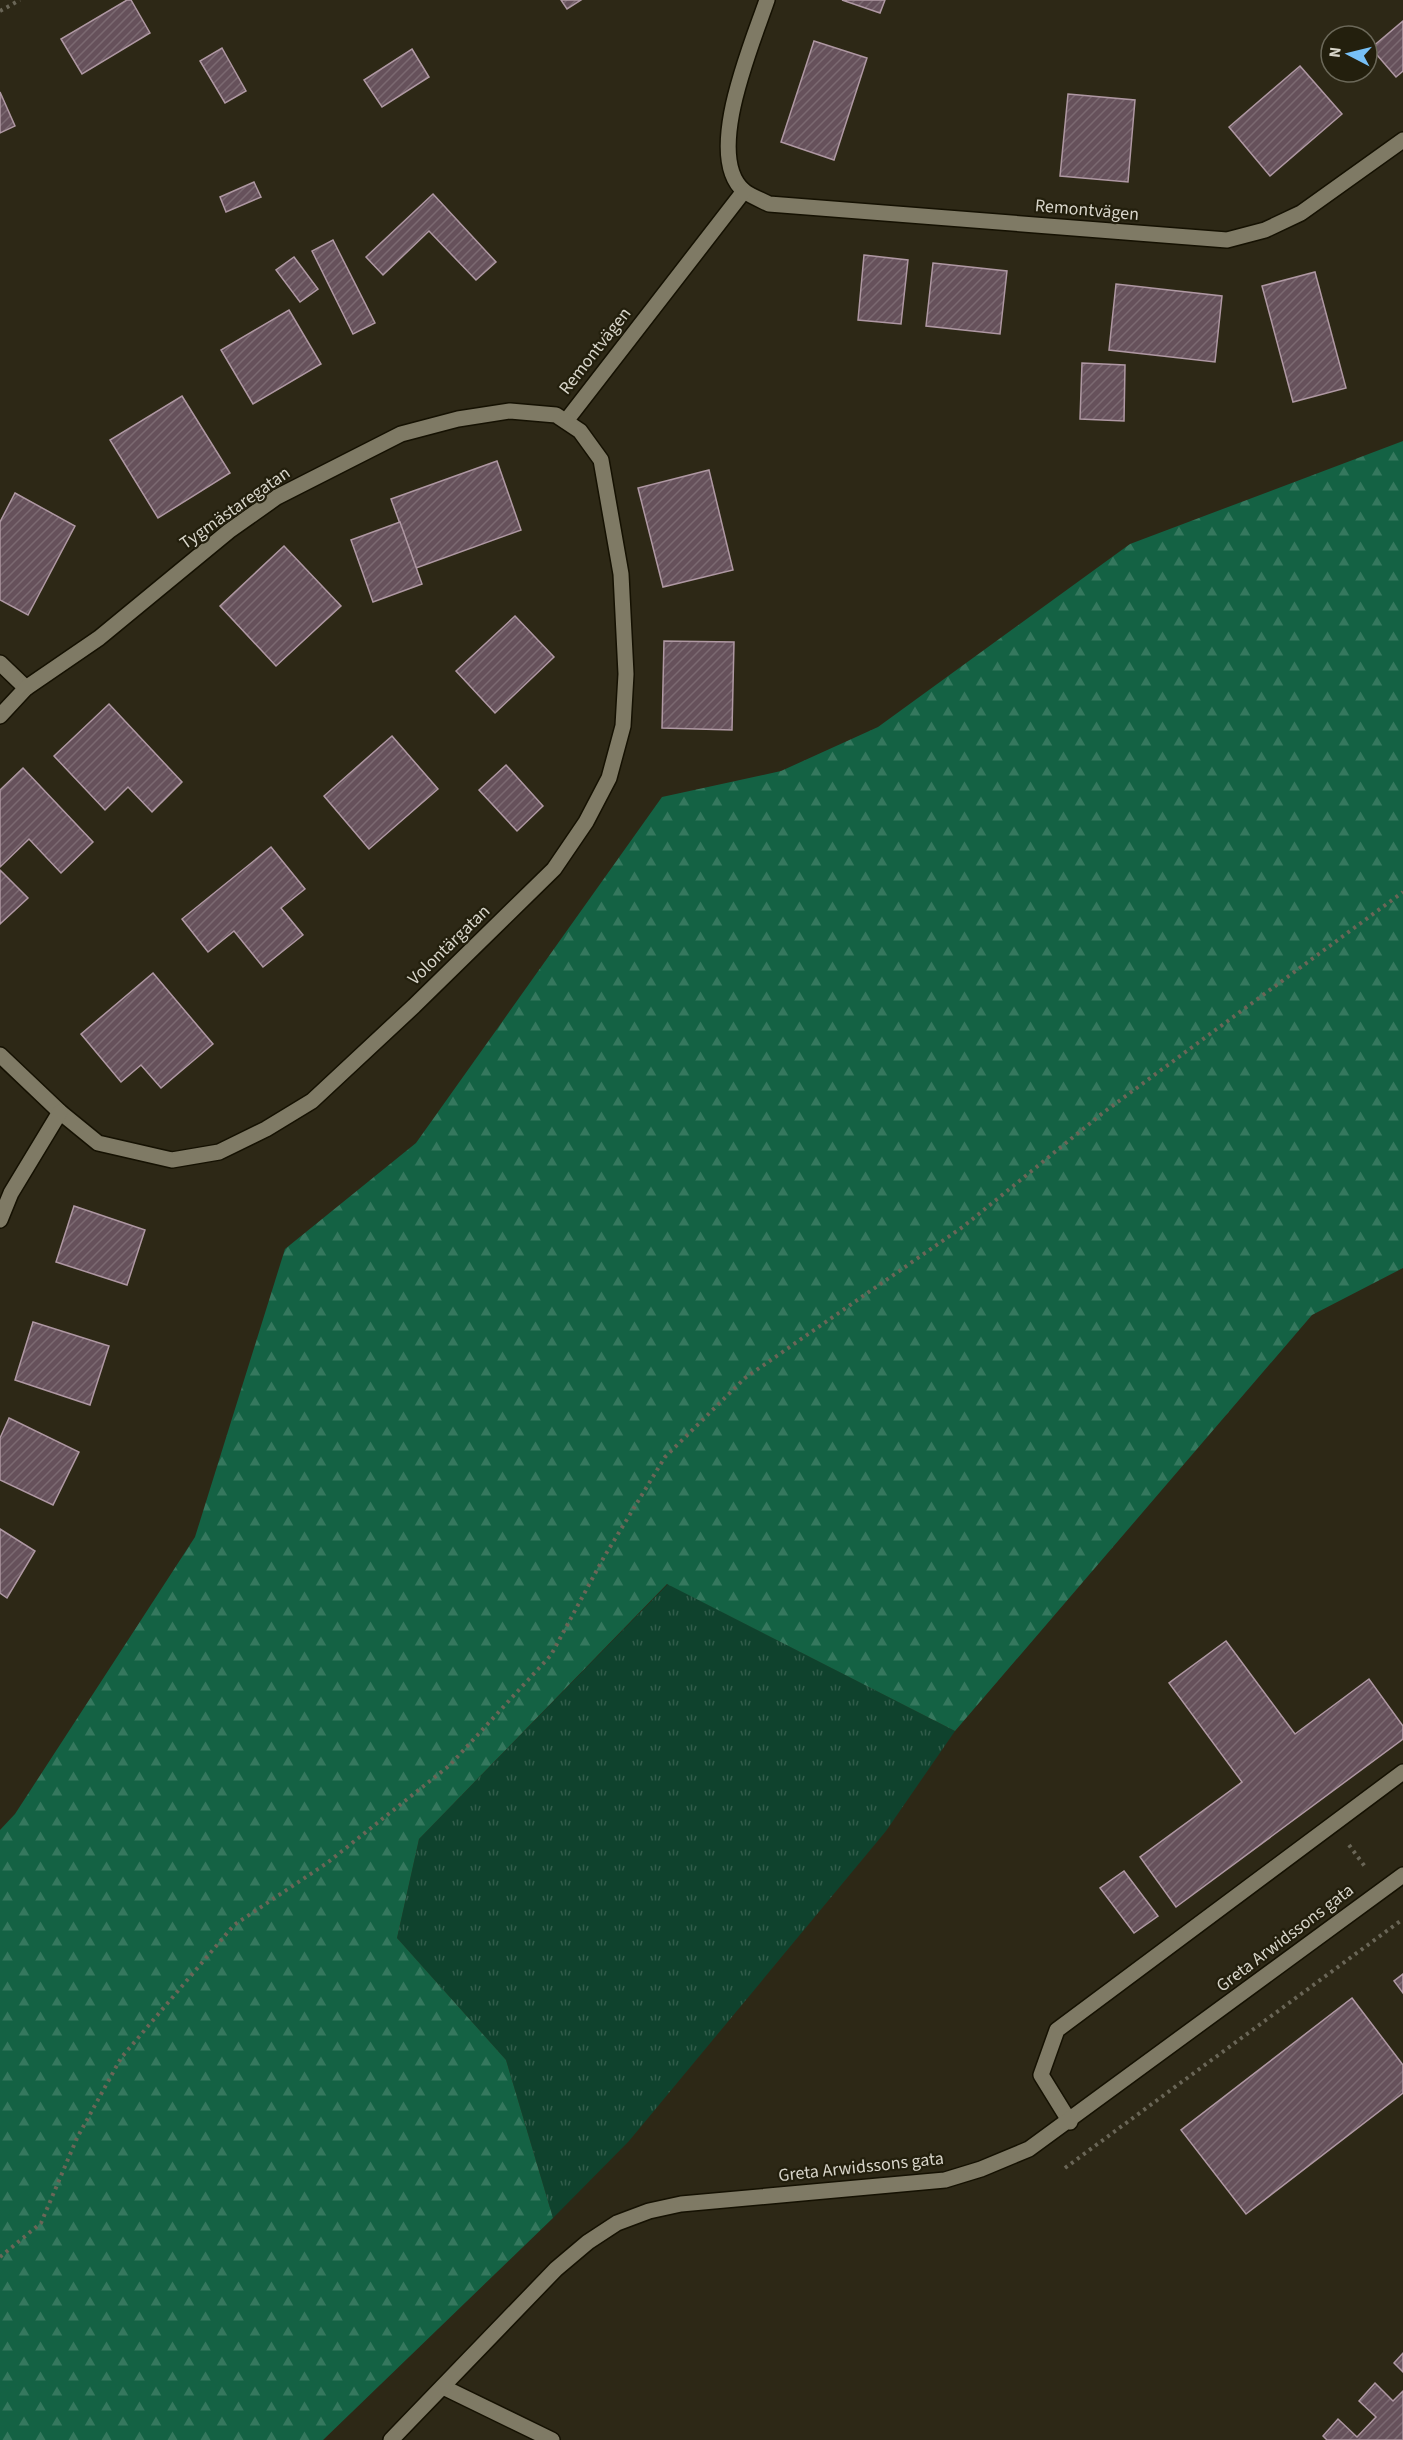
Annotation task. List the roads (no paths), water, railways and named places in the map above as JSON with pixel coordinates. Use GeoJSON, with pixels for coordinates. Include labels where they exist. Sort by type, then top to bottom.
{"type":"FeatureCollection","features":[{"type":"Feature","properties":{"kind":"street"},"geometry":{"type":"LineString","coordinates":[[744,190],[732,174],[728,144],[731,106],[767,0]]}},
{"type":"Feature","properties":{"kind":"street","name":"Remontvägen"},"geometry":{"type":"LineString","coordinates":[[566,421],[744,190],[769,204],[1227,240],[1265,231],[1301,213],[1403,140]]}},
{"type":"Feature","properties":{"kind":"street","name":"Tygmästaregatan"},"geometry":{"type":"LineString","coordinates":[[0,716],[27,688],[99,638],[229,531],[277,497],[352,456],[401,434],[459,419],[510,411],[556,415],[566,421]]}},
{"type":"Feature","properties":{"kind":"street","name":"Volontärgatan"},"geometry":{"type":"LineString","coordinates":[[60,1112],[98,1143],[172,1160],[219,1152],[312,1101],[414,1006],[554,869],[586,822],[609,778],[623,726],[626,674],[621,574],[601,460],[580,431],[566,421]]}},
{"type":"Feature","properties":{"kind":"street"},"geometry":{"type":"LineString","coordinates":[[0,663],[27,688]]}},
{"type":"Feature","properties":{"kind":"street"},"geometry":{"type":"LineString","coordinates":[[0,1055],[60,1112],[11,1193],[0,1220]]}},
{"type":"Feature","properties":{"kind":"street"},"geometry":{"type":"LineString","coordinates":[[1070,2122],[1041,2075],[1056,2030],[1403,1772]]}},
{"type":"Feature","properties":{"kind":"street","name":"Greta Arwidssons gata"},"geometry":{"type":"LineString","coordinates":[[391,2440],[556,2269],[588,2242],[617,2223],[649,2211],[681,2204],[945,2180],[981,2169],[1029,2149],[1070,2122],[1403,1875]]}},
{"type":"Feature","properties":{"kind":"street"},"geometry":{"type":"LineString","coordinates":[[443,2387],[552,2440]]}}]}
